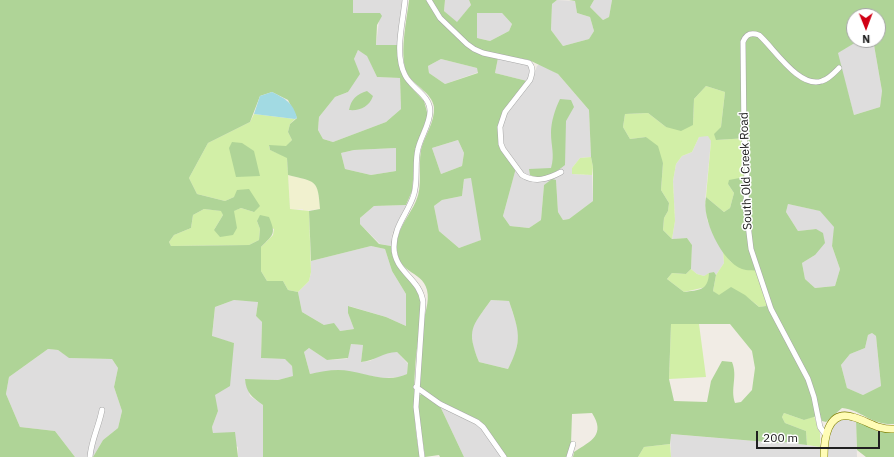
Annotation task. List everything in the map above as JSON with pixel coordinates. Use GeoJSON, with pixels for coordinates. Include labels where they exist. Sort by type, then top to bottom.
{"type":"FeatureCollection","features":[{"type":"Feature","properties":{"kind":"street"},"geometry":{"type":"LineString","coordinates":[[406,0],[400,41],[402,67],[410,83],[427,100],[430,112],[417,152],[414,196],[400,222],[394,242],[397,263],[418,285],[422,293],[423,302],[416,387],[416,417],[422,457]]}},
{"type":"Feature","properties":{"kind":"street"},"geometry":{"type":"LineString","coordinates":[[429,0],[440,18],[474,49],[483,53],[529,63],[531,65],[532,74],[530,80],[502,118],[500,127],[501,144],[522,175],[528,178],[540,180],[561,172]]}},
{"type":"Feature","properties":{"kind":"street","name":"South Old Creek Road"},"geometry":{"type":"LineString","coordinates":[[825,434],[820,427],[814,397],[808,379],[771,309],[751,249],[746,208],[747,161],[744,136],[743,42],[748,34],[752,33],[759,35],[796,74],[810,82],[821,82],[828,79],[840,68]]}},
{"type":"Feature","properties":{"kind":"street"},"geometry":{"type":"LineString","coordinates":[[416,387],[440,404],[477,422],[483,427],[504,457]]}},
{"type":"Feature","properties":{"kind":"street"},"geometry":{"type":"LineString","coordinates":[[90,457],[91,446],[99,426],[102,410]]}},
{"type":"Feature","properties":{"kind":"street"},"geometry":{"type":"LineString","coordinates":[[824,457],[825,434],[832,422],[840,416],[846,415],[856,418],[876,428],[894,429]]}},
{"type":"Feature","properties":{"kind":"street"},"geometry":{"type":"LineString","coordinates":[[569,457],[573,444]]}},
{"type":"Feature","properties":{"kind":"shaded area"},"geometry":{"type":"Polygon","coordinates":[[[353,0],[403,0],[398,45],[376,45],[380,13],[353,13],[353,0]]]}},
{"type":"Feature","properties":{"kind":"shaded area"},"geometry":{"type":"Polygon","coordinates":[[[445,0],[469,0],[471,5],[457,23],[444,11],[445,0]]]}},
{"type":"Feature","properties":{"kind":"shaded area"},"geometry":{"type":"Polygon","coordinates":[[[557,0],[575,1],[577,13],[590,17],[594,31],[589,39],[563,46],[551,30],[552,4],[557,0]]]}},
{"type":"Feature","properties":{"kind":"shaded area"},"geometry":{"type":"Polygon","coordinates":[[[594,0],[612,0],[609,17],[603,20],[590,7],[594,0]]]}},
{"type":"Feature","properties":{"kind":"shaded area"},"geometry":{"type":"Polygon","coordinates":[[[477,13],[502,13],[512,24],[509,31],[490,41],[477,38],[477,13]]]}},
{"type":"Feature","properties":{"kind":"shaded area"},"geometry":{"type":"Polygon","coordinates":[[[846,48],[875,48],[882,91],[880,107],[854,115],[837,53],[846,48]]]}},
{"type":"Feature","properties":{"kind":"shaded area"},"geometry":{"type":"Polygon","coordinates":[[[358,50],[367,55],[377,77],[400,78],[401,109],[386,122],[333,142],[323,139],[318,130],[319,117],[335,97],[348,92],[354,59],[358,50]]]}},
{"type":"Feature","properties":{"kind":"shaded area"},"geometry":{"type":"Polygon","coordinates":[[[498,58],[530,65],[531,74],[527,81],[495,73],[498,58]]]}},
{"type":"Feature","properties":{"kind":"shaded area"},"geometry":{"type":"Polygon","coordinates":[[[441,59],[477,68],[479,72],[445,84],[429,73],[428,66],[441,59]]]}},
{"type":"Feature","properties":{"kind":"shaded area"},"geometry":{"type":"Polygon","coordinates":[[[540,64],[558,74],[589,110],[591,157],[580,158],[572,168],[572,174],[592,175],[593,201],[569,219],[563,220],[558,212],[556,181],[544,185],[541,220],[529,228],[510,226],[503,216],[517,164],[503,144],[502,132],[504,119],[507,112],[531,82],[537,66],[540,64]]]}},
{"type":"Feature","properties":{"kind":"shaded area"},"geometry":{"type":"Polygon","coordinates":[[[703,135],[709,136],[711,141],[705,202],[707,220],[723,251],[724,263],[716,275],[714,272],[704,276],[697,274],[691,269],[692,245],[687,238],[672,239],[675,221],[673,181],[676,164],[682,156],[692,152],[699,137],[703,135]]]}},
{"type":"Feature","properties":{"kind":"shaded area"},"geometry":{"type":"Polygon","coordinates":[[[458,140],[464,153],[462,166],[441,174],[432,148],[458,140]]]}},
{"type":"Feature","properties":{"kind":"shaded area"},"geometry":{"type":"Polygon","coordinates":[[[396,148],[396,171],[371,175],[345,169],[341,153],[354,150],[396,148]]]}},
{"type":"Feature","properties":{"kind":"shaded area"},"geometry":{"type":"Polygon","coordinates":[[[472,178],[482,240],[459,248],[439,231],[434,206],[442,200],[462,196],[464,179],[472,178]]]}},
{"type":"Feature","properties":{"kind":"shaded area"},"geometry":{"type":"Polygon","coordinates":[[[788,204],[821,211],[835,227],[832,246],[840,269],[835,286],[815,288],[805,279],[802,263],[815,255],[816,229],[798,231],[786,212],[788,204]]]}},
{"type":"Feature","properties":{"kind":"shaded area"},"geometry":{"type":"Polygon","coordinates":[[[406,205],[392,234],[391,246],[380,244],[360,224],[360,218],[374,206],[406,205]]]}},
{"type":"Feature","properties":{"kind":"shaded area"},"geometry":{"type":"Polygon","coordinates":[[[371,246],[385,249],[392,271],[406,294],[406,326],[386,317],[349,306],[348,313],[354,329],[340,331],[324,325],[302,312],[298,292],[309,281],[311,261],[371,246]]]}},
{"type":"Feature","properties":{"kind":"shaded area"},"geometry":{"type":"Polygon","coordinates":[[[234,300],[258,301],[256,316],[262,322],[261,358],[286,359],[292,366],[294,376],[278,380],[245,379],[250,396],[263,405],[263,457],[238,457],[238,447],[213,433],[212,427],[218,411],[214,395],[234,343],[212,337],[215,307],[234,300]]]}},
{"type":"Feature","properties":{"kind":"shaded area"},"geometry":{"type":"Polygon","coordinates":[[[491,300],[509,301],[519,332],[516,353],[508,369],[479,362],[473,347],[471,328],[491,300]]]}},
{"type":"Feature","properties":{"kind":"shaded area"},"geometry":{"type":"Polygon","coordinates":[[[872,333],[876,336],[881,386],[863,395],[847,388],[841,365],[850,354],[865,348],[868,335],[872,333]]]}},
{"type":"Feature","properties":{"kind":"shaded area"},"geometry":{"type":"Polygon","coordinates":[[[351,344],[363,345],[361,362],[370,361],[387,352],[397,352],[408,364],[407,374],[401,377],[382,378],[338,370],[310,374],[304,352],[309,348],[327,360],[347,359],[351,344]]]}},
{"type":"Feature","properties":{"kind":"shaded area"},"geometry":{"type":"Polygon","coordinates":[[[48,349],[58,350],[70,358],[112,359],[118,368],[114,387],[122,411],[118,428],[103,440],[93,457],[75,457],[55,431],[20,427],[6,394],[9,377],[48,349]]]}},
{"type":"Feature","properties":{"kind":"shaded area"},"geometry":{"type":"Polygon","coordinates":[[[440,406],[483,428],[502,457],[464,457],[440,406]]]}},
{"type":"Feature","properties":{"kind":"shaded area"},"geometry":{"type":"Polygon","coordinates":[[[846,418],[856,420],[857,457],[828,457],[827,439],[829,429],[839,420],[846,418]]]}},
{"type":"Feature","properties":{"kind":"shaded area"},"geometry":{"type":"Polygon","coordinates":[[[670,434],[779,443],[795,441],[798,444],[820,447],[820,457],[671,457],[670,434]]]}},
{"type":"Feature","properties":{"kind":"green space"},"geometry":{"type":"Polygon","coordinates":[[[0,0],[353,0],[353,13],[380,13],[382,16],[377,25],[376,45],[398,45],[409,85],[424,101],[427,118],[416,146],[412,191],[406,205],[374,206],[360,218],[360,224],[379,244],[391,246],[392,255],[396,263],[419,293],[421,301],[421,321],[416,356],[414,394],[416,432],[420,457],[263,457],[263,405],[250,394],[245,379],[278,380],[293,376],[292,366],[285,359],[261,358],[262,322],[256,316],[258,302],[234,300],[215,307],[212,336],[234,343],[230,386],[215,395],[218,411],[212,427],[213,433],[235,432],[238,457],[93,457],[103,440],[118,428],[122,411],[114,387],[118,368],[112,359],[69,358],[58,350],[48,349],[9,377],[6,394],[20,427],[55,431],[75,457],[0,457],[0,0]],[[358,50],[354,59],[360,74],[348,92],[335,97],[319,117],[318,130],[323,139],[333,142],[386,122],[401,109],[400,78],[377,77],[367,56],[358,50]],[[272,92],[260,96],[250,122],[208,143],[189,178],[197,194],[225,201],[234,197],[237,190],[249,189],[260,206],[254,212],[241,208],[234,211],[237,228],[233,235],[220,237],[214,230],[223,215],[221,211],[204,209],[193,215],[191,228],[174,235],[169,242],[171,246],[249,245],[259,240],[260,229],[257,221],[260,215],[269,217],[273,231],[271,236],[261,247],[261,271],[267,281],[283,281],[288,290],[298,292],[302,312],[324,325],[334,323],[340,331],[354,329],[348,313],[348,306],[386,317],[406,326],[406,294],[392,271],[385,249],[371,246],[311,261],[309,211],[320,209],[318,192],[314,183],[288,175],[287,158],[270,150],[269,145],[286,146],[292,140],[288,132],[290,124],[297,118],[288,100],[272,92]],[[396,148],[354,150],[341,153],[345,169],[371,175],[396,171],[396,148]],[[351,344],[348,358],[327,360],[309,348],[304,352],[310,374],[338,370],[382,378],[390,378],[407,374],[408,363],[397,352],[387,353],[371,360],[361,362],[363,345],[351,344]]]}},
{"type":"Feature","properties":{"kind":"green space"},"geometry":{"type":"Polygon","coordinates":[[[409,0],[428,0],[439,19],[466,45],[498,58],[495,73],[527,81],[505,109],[499,144],[500,149],[516,168],[503,216],[510,226],[529,228],[541,220],[544,185],[552,179],[556,180],[558,212],[563,220],[569,219],[593,201],[593,167],[591,157],[589,110],[558,74],[529,60],[484,52],[467,43],[441,17],[431,0],[445,0],[444,11],[457,22],[471,5],[469,0],[557,0],[552,4],[551,30],[563,46],[589,39],[594,31],[590,17],[577,13],[575,1],[569,0],[594,0],[590,7],[603,20],[609,17],[612,0],[894,0],[894,424],[886,424],[872,420],[855,411],[842,408],[826,422],[822,421],[820,415],[804,420],[784,413],[782,417],[785,423],[806,431],[807,445],[798,444],[795,441],[779,443],[671,434],[670,444],[644,447],[638,457],[573,457],[574,452],[595,437],[597,427],[592,413],[572,414],[571,444],[568,457],[506,457],[479,420],[441,402],[419,386],[421,341],[428,294],[424,283],[420,278],[404,266],[400,260],[397,253],[397,242],[400,231],[414,206],[418,195],[421,150],[433,118],[434,107],[433,102],[411,79],[405,68],[403,49],[409,0]],[[846,8],[846,48],[838,53],[854,115],[880,107],[882,91],[875,48],[886,48],[886,8],[846,8]],[[477,13],[477,38],[490,41],[509,31],[512,24],[502,13],[477,13]],[[441,59],[428,66],[429,73],[445,84],[478,73],[477,68],[441,59]],[[706,86],[694,99],[693,125],[681,131],[666,127],[648,113],[625,114],[623,127],[630,139],[646,137],[658,146],[663,163],[661,190],[669,203],[668,211],[664,218],[663,230],[672,239],[687,238],[692,245],[691,269],[686,274],[672,273],[667,279],[684,292],[694,291],[705,286],[709,273],[714,272],[716,275],[713,291],[719,295],[731,287],[745,295],[759,307],[766,306],[768,292],[758,271],[742,269],[727,258],[710,227],[705,206],[706,197],[724,212],[730,208],[734,193],[728,184],[729,180],[750,176],[748,138],[716,140],[714,134],[721,127],[725,92],[706,86]],[[458,140],[432,148],[441,174],[462,166],[464,153],[458,140]],[[471,178],[464,179],[462,196],[442,200],[434,206],[439,231],[459,248],[481,240],[471,178]],[[788,204],[786,212],[798,231],[816,229],[823,233],[825,243],[815,255],[802,263],[805,279],[815,288],[835,286],[840,269],[832,246],[834,227],[820,211],[788,204]],[[491,300],[479,316],[473,329],[472,335],[475,351],[479,362],[508,369],[518,343],[517,328],[509,301],[491,300]],[[671,324],[669,379],[674,401],[707,402],[711,381],[722,361],[732,362],[734,367],[733,392],[735,403],[741,402],[752,390],[755,368],[752,351],[730,324],[671,324]],[[872,333],[868,335],[865,348],[850,354],[841,365],[847,388],[863,395],[881,386],[876,336],[872,333]]]}},
{"type":"Feature","properties":{"kind":"green space"},"geometry":{"type":"Polygon","coordinates":[[[706,86],[725,92],[721,127],[716,140],[748,138],[750,177],[728,184],[734,193],[730,208],[724,212],[706,197],[711,141],[708,136],[699,137],[692,152],[682,156],[676,164],[673,181],[675,221],[672,239],[663,230],[664,218],[668,211],[669,203],[661,190],[663,163],[646,137],[630,139],[623,127],[625,114],[648,113],[666,127],[693,125],[694,99],[706,86]]]}},
{"type":"Feature","properties":{"kind":"green space"},"geometry":{"type":"Polygon","coordinates":[[[367,91],[373,96],[367,106],[357,110],[349,110],[351,103],[355,98],[367,91]]]}},
{"type":"Feature","properties":{"kind":"green space"},"geometry":{"type":"Polygon","coordinates":[[[560,99],[571,100],[574,107],[566,121],[565,165],[557,171],[544,177],[535,177],[530,175],[529,169],[551,168],[553,155],[551,138],[552,124],[560,99]]]}},
{"type":"Feature","properties":{"kind":"green space"},"geometry":{"type":"Polygon","coordinates":[[[254,114],[295,119],[290,124],[288,132],[292,140],[287,146],[269,146],[270,150],[287,157],[290,209],[309,211],[311,272],[309,281],[298,292],[288,290],[283,281],[267,281],[261,271],[261,247],[273,235],[274,229],[257,221],[260,229],[259,240],[249,245],[171,246],[169,242],[174,235],[191,228],[193,215],[204,209],[222,211],[223,215],[214,230],[233,211],[241,208],[254,212],[234,197],[225,201],[197,194],[189,178],[208,143],[250,122],[254,114]]]}},
{"type":"Feature","properties":{"kind":"green space"},"geometry":{"type":"Polygon","coordinates":[[[232,142],[242,143],[254,151],[260,176],[236,177],[229,148],[232,142]]]}},
{"type":"Feature","properties":{"kind":"green space"},"geometry":{"type":"Polygon","coordinates":[[[591,157],[593,167],[592,175],[572,174],[572,168],[580,158],[591,157]]]}},
{"type":"Feature","properties":{"kind":"green space"},"geometry":{"type":"Polygon","coordinates":[[[288,175],[312,181],[318,188],[320,209],[303,211],[303,209],[290,210],[288,175]]]}},
{"type":"Feature","properties":{"kind":"green space"},"geometry":{"type":"Polygon","coordinates":[[[723,251],[731,262],[758,271],[768,292],[766,306],[759,307],[741,294],[731,293],[719,296],[713,291],[716,275],[724,263],[723,251]]]}},
{"type":"Feature","properties":{"kind":"green space"},"geometry":{"type":"Polygon","coordinates":[[[691,269],[697,274],[704,276],[709,273],[709,282],[706,287],[684,292],[667,279],[672,273],[686,274],[691,269]]]}},
{"type":"Feature","properties":{"kind":"green space"},"geometry":{"type":"Polygon","coordinates":[[[671,324],[699,324],[706,377],[669,379],[671,324]]]}},
{"type":"Feature","properties":{"kind":"green space"},"geometry":{"type":"Polygon","coordinates":[[[422,394],[440,406],[464,457],[440,457],[439,455],[425,457],[419,415],[419,395],[422,394]]]}},
{"type":"Feature","properties":{"kind":"green space"},"geometry":{"type":"Polygon","coordinates":[[[784,413],[804,420],[814,416],[820,433],[820,447],[807,445],[806,431],[785,423],[782,417],[784,413]]]}},
{"type":"Feature","properties":{"kind":"green space"},"geometry":{"type":"Polygon","coordinates":[[[856,420],[879,432],[894,432],[894,457],[866,457],[857,450],[856,420]]]}},
{"type":"Feature","properties":{"kind":"green space"},"geometry":{"type":"Polygon","coordinates":[[[670,444],[671,457],[638,457],[644,447],[670,444]]]}},
{"type":"Feature","properties":{"kind":"water"},"geometry":{"type":"Polygon","coordinates":[[[272,92],[291,105],[297,118],[254,114],[260,96],[272,92]]]}}]}
